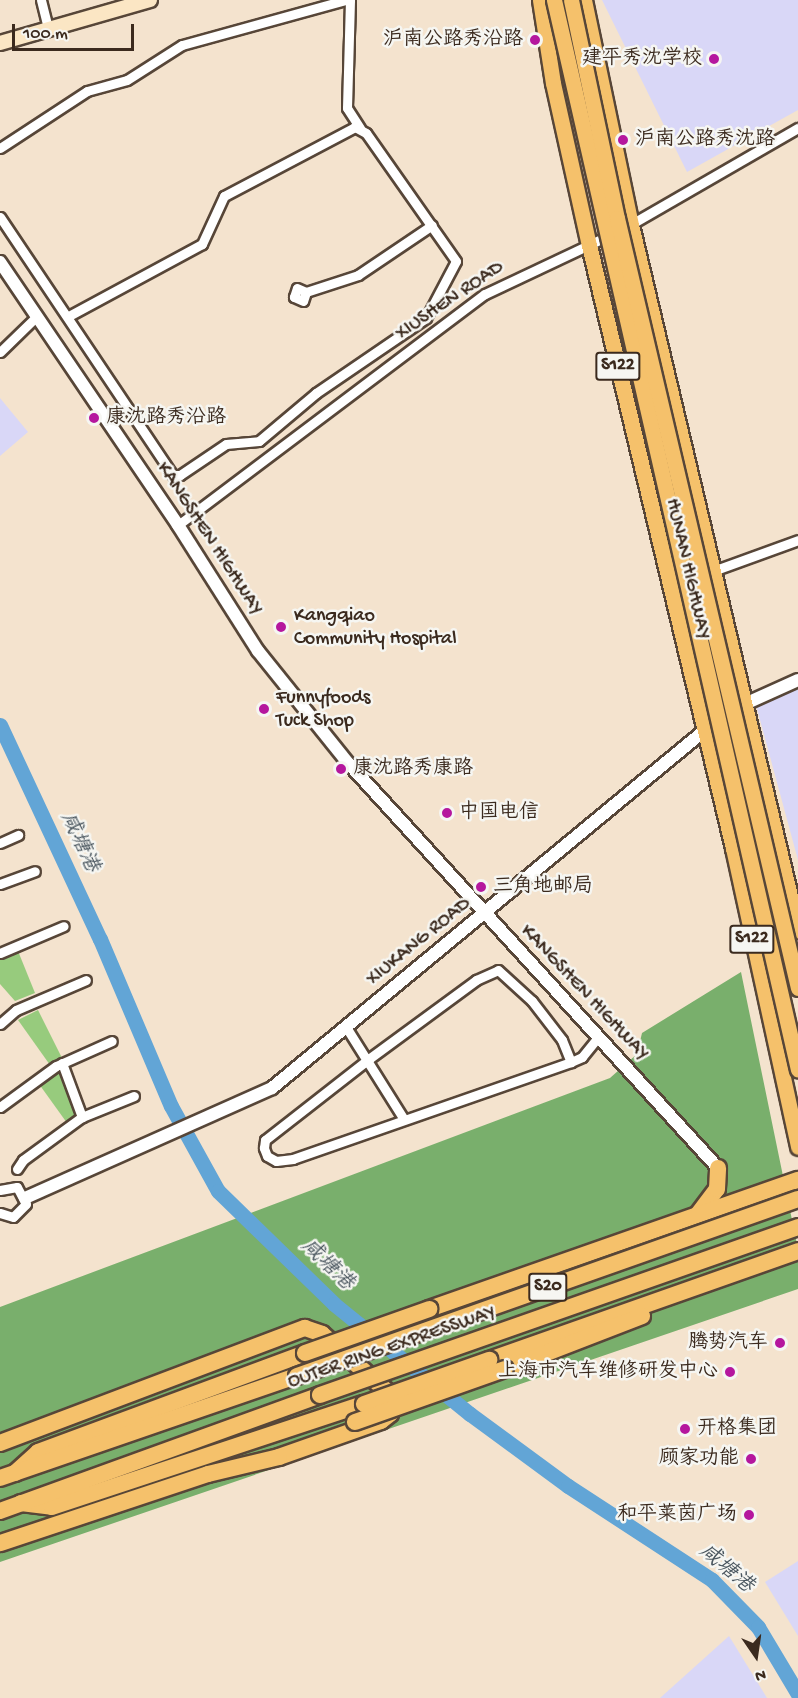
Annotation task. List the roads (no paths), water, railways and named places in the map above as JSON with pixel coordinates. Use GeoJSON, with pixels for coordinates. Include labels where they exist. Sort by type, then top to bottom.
{"type":"FeatureCollection","features":[{"type":"Feature","properties":{"kind":"highway"},"geometry":{"type":"LineString","coordinates":[[698,1215],[717,1189],[718,1168]]}},
{"type":"Feature","properties":{"kind":"highway"},"geometry":{"type":"LineString","coordinates":[[8,1476],[38,1452],[260,1369],[798,1180]]}},
{"type":"Feature","properties":{"kind":"highway","name":"OUTER RING EXPRESSWAY"},"geometry":{"type":"LineString","coordinates":[[8,1476],[798,1199]]}},
{"type":"Feature","properties":{"kind":"highway","name":"OUTER RING EXPRESSWAY"},"geometry":{"type":"LineString","coordinates":[[0,1511],[320,1395],[798,1227]]}},
{"type":"Feature","properties":{"kind":"highway"},"geometry":{"type":"LineString","coordinates":[[21,1503],[52,1507],[206,1458],[794,1254],[798,1241]]}},
{"type":"Feature","properties":{"kind":"highway"},"geometry":{"type":"LineString","coordinates":[[247,1463],[270,1452],[621,1326],[667,1298]]}},
{"type":"Feature","properties":{"kind":"highway"},"geometry":{"type":"LineString","coordinates":[[0,1443],[305,1328],[322,1334],[390,1394],[393,1403],[390,1414],[381,1421],[279,1457],[247,1463],[0,1543]]}},
{"type":"Feature","properties":{"kind":"highway"},"geometry":{"type":"LineString","coordinates":[[85,1410],[234,1370],[260,1369]]}},
{"type":"Feature","properties":{"kind":"highway"},"geometry":{"type":"LineString","coordinates":[[206,1458],[270,1452]]}},
{"type":"Feature","properties":{"kind":"main road"},"geometry":{"type":"LineString","coordinates":[[0,43],[150,0]]}},
{"type":"Feature","properties":{"kind":"main road","name":"HUNAN HIGHWAY"},"geometry":{"type":"LineString","coordinates":[[540,0],[553,82],[589,244],[704,731],[798,1147]]}},
{"type":"Feature","properties":{"kind":"main road"},"geometry":{"type":"LineString","coordinates":[[554,0],[798,1070]]}},
{"type":"Feature","properties":{"kind":"main road"},"geometry":{"type":"LineString","coordinates":[[571,0],[617,218],[798,988]]}},
{"type":"Feature","properties":{"kind":"main road","name":"HUNAN HIGHWAY"},"geometry":{"type":"LineString","coordinates":[[584,0],[631,225],[712,571],[747,703],[798,930]]}},
{"type":"Feature","properties":{"kind":"street"},"geometry":{"type":"LineString","coordinates":[[41,0],[48,29]]}},
{"type":"Feature","properties":{"kind":"street"},"geometry":{"type":"LineString","coordinates":[[0,148],[87,91],[127,80],[182,45],[350,0],[347,108],[456,261],[434,310],[346,373],[259,441],[226,444],[180,475],[173,475],[69,316],[1,219]]}},
{"type":"Feature","properties":{"kind":"street"},"geometry":{"type":"LineString","coordinates":[[69,316],[202,244],[224,196],[345,131],[360,128]]}},
{"type":"Feature","properties":{"kind":"street","name":"XIUSHEN ROAD"},"geometry":{"type":"LineString","coordinates":[[178,525],[485,294],[631,225],[798,128]]}},
{"type":"Feature","properties":{"kind":"street"},"geometry":{"type":"LineString","coordinates":[[306,292],[358,275],[432,225]]}},
{"type":"Feature","properties":{"kind":"street"},"geometry":{"type":"LineString","coordinates":[[0,239],[10,233]]}},
{"type":"Feature","properties":{"kind":"street","name":"KANGSHEN HIGHWAY"},"geometry":{"type":"LineString","coordinates":[[0,262],[178,525],[258,651],[349,764],[718,1168]]}},
{"type":"Feature","properties":{"kind":"street"},"geometry":{"type":"LineString","coordinates":[[0,352],[36,317]]}},
{"type":"Feature","properties":{"kind":"street"},"geometry":{"type":"LineString","coordinates":[[346,373],[358,388]]}},
{"type":"Feature","properties":{"kind":"street"},"geometry":{"type":"LineString","coordinates":[[335,382],[346,397]]}},
{"type":"Feature","properties":{"kind":"street"},"geometry":{"type":"LineString","coordinates":[[712,571],[798,540]]}},
{"type":"Feature","properties":{"kind":"street","name":"XIUKANG ROAD"},"geometry":{"type":"LineString","coordinates":[[25,1198],[156,1142],[272,1088],[704,731],[747,703],[798,680]]}},
{"type":"Feature","properties":{"kind":"street"},"geometry":{"type":"LineString","coordinates":[[0,843],[18,834]]}},
{"type":"Feature","properties":{"kind":"street"},"geometry":{"type":"LineString","coordinates":[[0,884],[35,871]]}},
{"type":"Feature","properties":{"kind":"street"},"geometry":{"type":"LineString","coordinates":[[0,953],[64,926]]}},
{"type":"Feature","properties":{"kind":"street"},"geometry":{"type":"LineString","coordinates":[[571,1062],[562,1040],[532,1001],[498,970],[476,980],[266,1140],[267,1156],[276,1161],[293,1159],[403,1118],[571,1062],[582,1057],[599,1036]]}},
{"type":"Feature","properties":{"kind":"street"},"geometry":{"type":"LineString","coordinates":[[0,1024],[16,1010],[86,980]]}},
{"type":"Feature","properties":{"kind":"street"},"geometry":{"type":"LineString","coordinates":[[346,1027],[403,1118]]}},
{"type":"Feature","properties":{"kind":"street"},"geometry":{"type":"LineString","coordinates":[[0,1107],[62,1063],[112,1041]]}},
{"type":"Feature","properties":{"kind":"street"},"geometry":{"type":"LineString","coordinates":[[62,1063],[82,1117]]}},
{"type":"Feature","properties":{"kind":"street"},"geometry":{"type":"LineString","coordinates":[[17,1169],[23,1160],[82,1117],[134,1096]]}},
{"type":"Feature","properties":{"kind":"street"},"geometry":{"type":"LineString","coordinates":[[0,1190],[17,1188],[25,1198],[24,1209],[18,1215],[9,1217],[0,1213]]}},
{"type":"Feature","properties":{"kind":"waterway","name":"咸塘港"},"geometry":{"type":"LineString","coordinates":[[0,725],[100,939],[171,1106],[218,1191],[334,1304],[470,1414],[568,1486],[712,1580],[758,1627],[798,1694]]}},
{"type":"Feature","properties":{"kind":"place","name":"沪南公路秀沿路"},"geometry":{"type":"Point","coordinates":[535,40]}},
{"type":"Feature","properties":{"kind":"place","name":"建平秀沈学校"},"geometry":{"type":"Point","coordinates":[714,59]}},
{"type":"Feature","properties":{"kind":"place","name":"沪南公路秀沈路"},"geometry":{"type":"Point","coordinates":[623,140]}},
{"type":"Feature","properties":{"kind":"place","name":"康沈路秀沿路"},"geometry":{"type":"Point","coordinates":[94,418]}},
{"type":"Feature","properties":{"kind":"place","name":"Kangqiao Community Hospital"},"geometry":{"type":"Point","coordinates":[281,627]}},
{"type":"Feature","properties":{"kind":"place","name":"Funnyfoods Tuck Shop"},"geometry":{"type":"Point","coordinates":[264,709]}},
{"type":"Feature","properties":{"kind":"place","name":"康沈路秀康路"},"geometry":{"type":"Point","coordinates":[341,769]}},
{"type":"Feature","properties":{"kind":"place","name":"中国电信"},"geometry":{"type":"Point","coordinates":[447,813]}},
{"type":"Feature","properties":{"kind":"place","name":"三角地邮局"},"geometry":{"type":"Point","coordinates":[481,887]}},
{"type":"Feature","properties":{"kind":"place","name":"腾势汽车"},"geometry":{"type":"Point","coordinates":[780,1343]}},
{"type":"Feature","properties":{"kind":"place","name":"上海市汽车维修研发中心"},"geometry":{"type":"Point","coordinates":[730,1372]}},
{"type":"Feature","properties":{"kind":"place","name":"开格集团"},"geometry":{"type":"Point","coordinates":[685,1429]}},
{"type":"Feature","properties":{"kind":"place","name":"顾家功能"},"geometry":{"type":"Point","coordinates":[751,1459]}},
{"type":"Feature","properties":{"kind":"place","name":"和平莱茵广场"},"geometry":{"type":"Point","coordinates":[749,1515]}}]}
